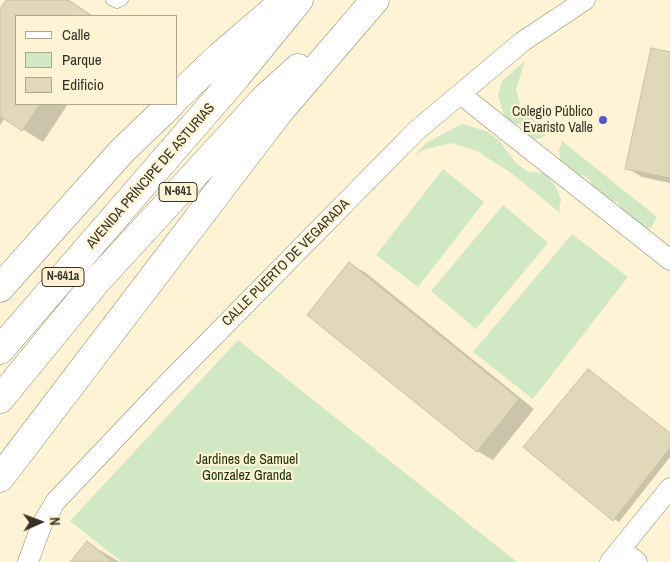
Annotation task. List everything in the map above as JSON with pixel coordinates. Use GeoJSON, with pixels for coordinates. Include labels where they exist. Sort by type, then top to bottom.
{"type":"FeatureCollection","features":[{"type":"Feature","properties":{"kind":"highway"},"geometry":{"type":"LineString","coordinates":[[178,96],[220,56],[285,0]]}},
{"type":"Feature","properties":{"kind":"highway","name":"AVENIDA PRÍNCIPE DE ASTURIAS"},"geometry":{"type":"LineString","coordinates":[[0,350],[231,83],[299,0]]}},
{"type":"Feature","properties":{"kind":"highway"},"geometry":{"type":"LineString","coordinates":[[0,478],[279,112],[374,0]]}},
{"type":"Feature","properties":{"kind":"highway","name":"AVENIDA PRÍNCIPE DE ASTURIAS"},"geometry":{"type":"LineString","coordinates":[[0,399],[96,282],[265,98],[374,0]]}},
{"type":"Feature","properties":{"kind":"highway"},"geometry":{"type":"LineString","coordinates":[[0,288],[122,150],[170,105]]}},
{"type":"Feature","properties":{"kind":"street","name":"CALLE PUERTO DE VEGARADA"},"geometry":{"type":"LineString","coordinates":[[28,562],[42,524],[56,501],[162,388],[402,145],[416,131],[522,42],[584,0]]}},
{"type":"Feature","properties":{"kind":"street"},"geometry":{"type":"LineString","coordinates":[[469,101],[670,260]]}},
{"type":"Feature","properties":{"kind":"street"},"geometry":{"type":"LineString","coordinates":[[637,562],[615,555],[670,488]]}},
{"type":"Feature","properties":{"kind":"lane"},"geometry":{"type":"LineString","coordinates":[[111,0],[117,3],[124,0]]}},
{"type":"Feature","properties":{"kind":"green space"},"geometry":{"type":"Polygon","coordinates":[[[525,61],[516,89],[521,108],[551,132],[533,140],[527,138],[526,130],[519,124],[511,123],[504,115],[498,96],[502,81],[525,61]]]}},
{"type":"Feature","properties":{"kind":"green space"},"geometry":{"type":"Polygon","coordinates":[[[462,124],[486,131],[499,140],[516,163],[528,172],[546,173],[557,189],[561,200],[559,212],[511,173],[477,151],[451,143],[423,150],[415,155],[426,143],[462,124]]]}},
{"type":"Feature","properties":{"kind":"green space"},"geometry":{"type":"Polygon","coordinates":[[[562,141],[657,217],[651,228],[636,229],[617,202],[605,199],[594,190],[590,181],[585,176],[576,174],[561,164],[559,151],[562,141]]]}},
{"type":"Feature","properties":{"kind":"green space"},"geometry":{"type":"Polygon","coordinates":[[[443,169],[484,202],[418,287],[376,255],[443,169]]]}},
{"type":"Feature","properties":{"kind":"green space"},"geometry":{"type":"Polygon","coordinates":[[[503,205],[548,243],[476,329],[431,291],[503,205]]]}},
{"type":"Feature","properties":{"kind":"green space"},"geometry":{"type":"Polygon","coordinates":[[[572,234],[628,277],[533,399],[473,352],[572,234]]]}},
{"type":"Feature","properties":{"kind":"green space","name":"Jardines de Samuel Gonzalez Granda"},"geometry":{"type":"Polygon","coordinates":[[[238,340],[517,562],[122,562],[70,521],[238,340]]]}},
{"type":"Feature","properties":{"kind":"building"},"geometry":{"type":"Polygon","coordinates":[[[6,0],[68,0],[90,15],[15,15],[15,105],[39,105],[22,131],[0,116],[0,9],[6,0]]]}},
{"type":"Feature","properties":{"kind":"building"},"geometry":{"type":"Polygon","coordinates":[[[651,48],[670,52],[670,178],[625,169],[651,48]]]}},
{"type":"Feature","properties":{"kind":"building"},"geometry":{"type":"Polygon","coordinates":[[[349,262],[519,399],[477,452],[307,315],[349,262]]]}},
{"type":"Feature","properties":{"kind":"building"},"geometry":{"type":"Polygon","coordinates":[[[588,369],[670,433],[670,448],[613,521],[523,447],[588,369]]]}},
{"type":"Feature","properties":{"kind":"building"},"geometry":{"type":"Polygon","coordinates":[[[87,541],[113,562],[70,562],[87,541]]]}},
{"type":"Feature","properties":{"kind":"place","name":"Colegio Público Evaristo Valle"},"geometry":{"type":"Point","coordinates":[603,120]}}]}
